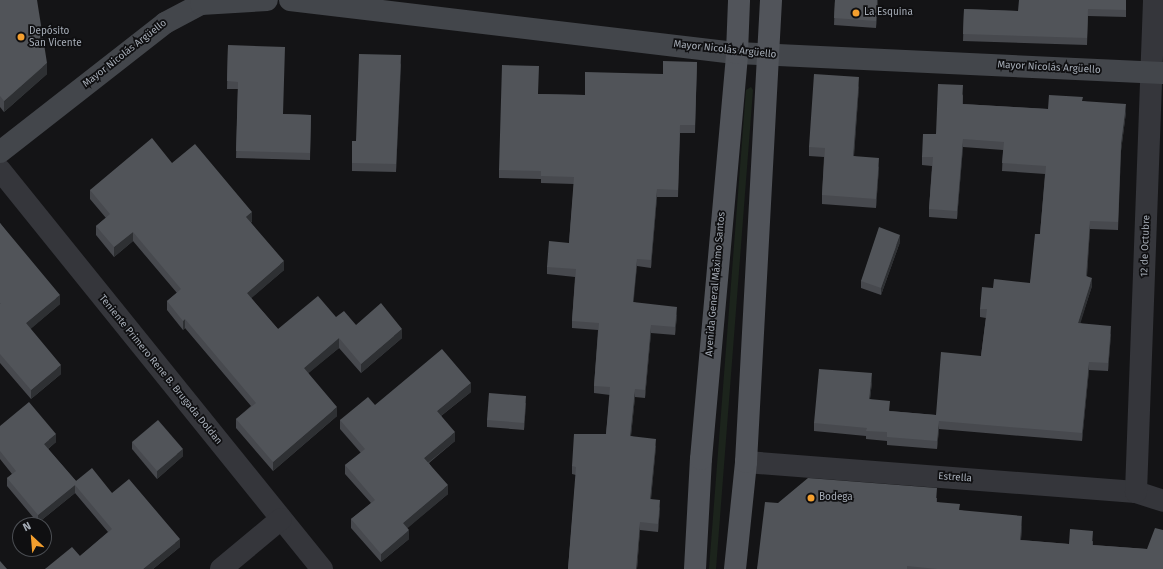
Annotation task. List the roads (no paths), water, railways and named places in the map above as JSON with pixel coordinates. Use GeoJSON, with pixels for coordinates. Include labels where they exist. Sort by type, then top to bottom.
{"type":"FeatureCollection","features":[{"type":"Feature","properties":{"kind":"main road","name":"Avenida General Máximo Santos"},"geometry":{"type":"LineString","coordinates":[[695,569],[701,459],[737,53],[739,0]]}},
{"type":"Feature","properties":{"kind":"main road"},"geometry":{"type":"LineString","coordinates":[[736,569],[746,462],[771,0]]}},
{"type":"Feature","properties":{"kind":"street","name":"Mayor Nicolás Argüello"},"geometry":{"type":"LineString","coordinates":[[0,152],[165,23],[201,4],[267,0]]}},
{"type":"Feature","properties":{"kind":"street","name":"Mayor Nicolás Argüello"},"geometry":{"type":"LineString","coordinates":[[290,0],[737,53],[1158,72]]}},
{"type":"Feature","properties":{"kind":"street","name":"12 de Octubre"},"geometry":{"type":"LineString","coordinates":[[1136,492],[1158,72],[1154,0]]}},
{"type":"Feature","properties":{"kind":"street","name":"Teniente Primero Rene B. Brugada Doldan"},"geometry":{"type":"LineString","coordinates":[[0,170],[280,519],[322,569]]}},
{"type":"Feature","properties":{"kind":"street","name":"Estrella"},"geometry":{"type":"LineString","coordinates":[[746,462],[1136,492],[1163,501]]}},
{"type":"Feature","properties":{"kind":"street"},"geometry":{"type":"LineString","coordinates":[[221,569],[280,519]]}},
{"type":"Feature","properties":{"kind":"place","name":"La Esquina"},"geometry":{"type":"Point","coordinates":[856,13]}},
{"type":"Feature","properties":{"kind":"place","name":"Depósito San Vicente"},"geometry":{"type":"Point","coordinates":[21,37]}},
{"type":"Feature","properties":{"kind":"place","name":"Bodega"},"geometry":{"type":"Point","coordinates":[811,498]}}]}
